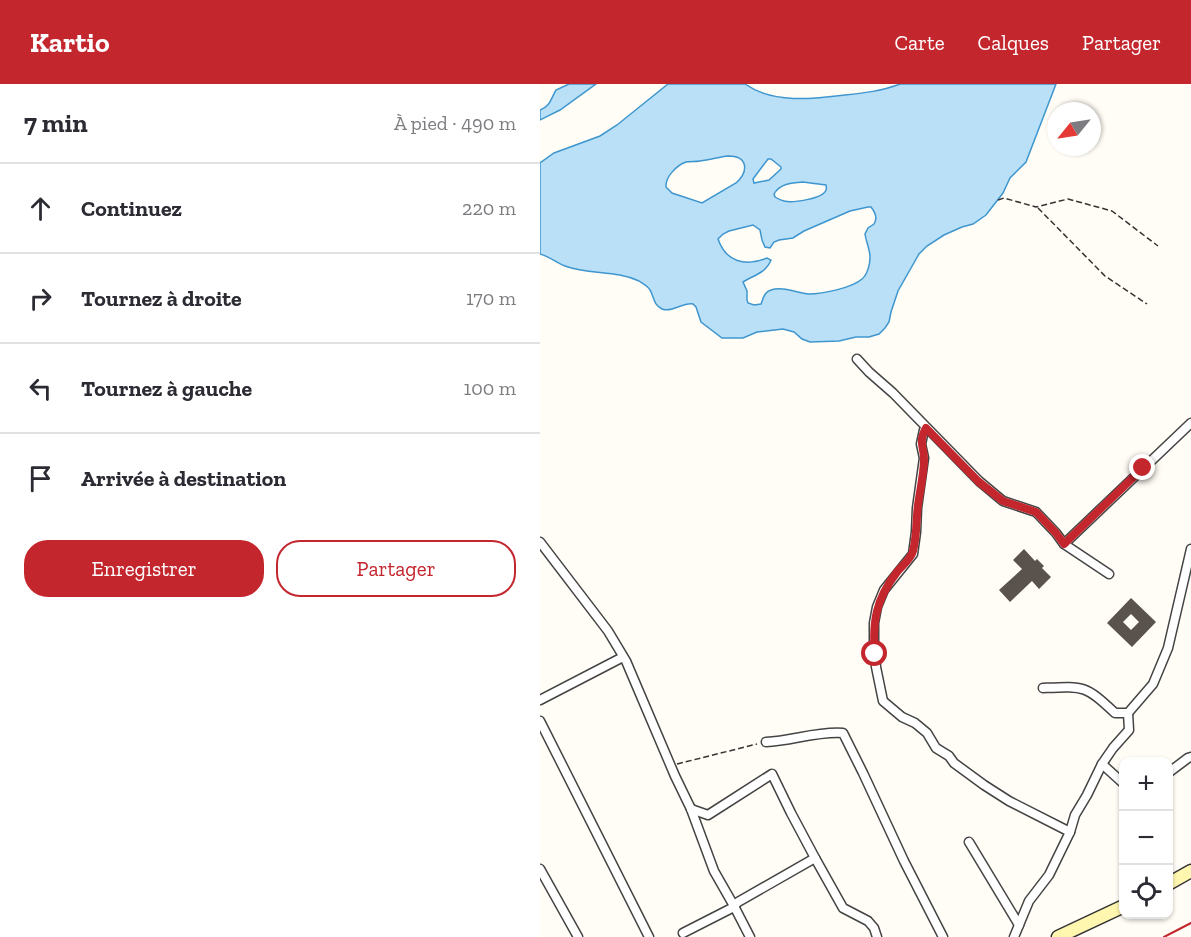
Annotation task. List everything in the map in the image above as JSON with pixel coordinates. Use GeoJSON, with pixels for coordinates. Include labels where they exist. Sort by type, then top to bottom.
{"type":"FeatureCollection","features":[{"type":"Feature","properties":{"kind":"main road"},"geometry":{"type":"LineString","coordinates":[[1173,881],[1191,871]]}},
{"type":"Feature","properties":{"kind":"main road"},"geometry":{"type":"LineString","coordinates":[[1058,937],[1119,908]]}},
{"type":"Feature","properties":{"kind":"street"},"geometry":{"type":"LineString","coordinates":[[857,359],[979,482],[1003,501],[1036,512],[1064,544],[1109,574]]}},
{"type":"Feature","properties":{"kind":"street"},"geometry":{"type":"LineString","coordinates":[[1064,544],[1191,423]]}},
{"type":"Feature","properties":{"kind":"street"},"geometry":{"type":"LineString","coordinates":[[926,428],[921,444],[924,458],[913,554],[884,590],[874,623],[876,667],[883,701],[902,717],[915,723],[927,733],[936,748],[984,785],[1009,801],[1070,832]]}},
{"type":"Feature","properties":{"kind":"street"},"geometry":{"type":"LineString","coordinates":[[540,543],[608,631],[623,657],[691,809],[714,871],[750,937]]}},
{"type":"Feature","properties":{"kind":"street"},"geometry":{"type":"LineString","coordinates":[[1014,937],[1029,901],[1049,875],[1070,832],[1075,815],[1102,764],[1128,730],[1128,712],[1153,684],[1168,648],[1191,549]]}},
{"type":"Feature","properties":{"kind":"street"},"geometry":{"type":"LineString","coordinates":[[540,700],[623,657]]}},
{"type":"Feature","properties":{"kind":"street"},"geometry":{"type":"LineString","coordinates":[[1043,688],[1075,687],[1088,690],[1115,713],[1128,712]]}},
{"type":"Feature","properties":{"kind":"street"},"geometry":{"type":"LineString","coordinates":[[540,721],[649,937]]}},
{"type":"Feature","properties":{"kind":"street"},"geometry":{"type":"LineString","coordinates":[[766,742],[779,742],[830,732],[843,733],[943,937]]}},
{"type":"Feature","properties":{"kind":"street"},"geometry":{"type":"LineString","coordinates":[[1173,769],[1191,757]]}},
{"type":"Feature","properties":{"kind":"street"},"geometry":{"type":"LineString","coordinates":[[1102,764],[1119,779]]}},
{"type":"Feature","properties":{"kind":"street"},"geometry":{"type":"LineString","coordinates":[[691,809],[708,815],[772,774],[843,908],[868,921],[878,937]]}},
{"type":"Feature","properties":{"kind":"street"},"geometry":{"type":"LineString","coordinates":[[969,842],[1019,925]]}},
{"type":"Feature","properties":{"kind":"street"},"geometry":{"type":"LineString","coordinates":[[683,933],[712,919],[815,858]]}},
{"type":"Feature","properties":{"kind":"street"},"geometry":{"type":"LineString","coordinates":[[540,869],[578,937]]}},
{"type":"Feature","properties":{"kind":"path"},"geometry":{"type":"LineString","coordinates":[[998,200],[1004,198],[1036,207],[1105,276],[1147,304]]}},
{"type":"Feature","properties":{"kind":"path"},"geometry":{"type":"LineString","coordinates":[[1036,207],[1068,199],[1112,211],[1158,246]]}},
{"type":"Feature","properties":{"kind":"path"},"geometry":{"type":"LineString","coordinates":[[671,766],[766,742]]}},
{"type":"Feature","properties":{"kind":"water"},"geometry":{"type":"Polygon","coordinates":[[[569,84],[596,84],[560,110],[540,120],[540,110],[549,104],[556,90],[569,84]]]}},
{"type":"Feature","properties":{"kind":"water"},"geometry":{"type":"Polygon","coordinates":[[[668,84],[745,84],[768,95],[807,99],[866,92],[900,84],[1056,84],[1049,102],[1047,102],[1026,162],[1010,178],[1003,193],[986,215],[973,224],[944,235],[919,254],[898,291],[889,322],[879,334],[839,341],[810,342],[794,332],[783,329],[757,332],[743,338],[722,338],[701,322],[693,304],[685,304],[670,310],[662,309],[655,303],[649,289],[639,281],[621,275],[574,269],[540,254],[540,163],[554,153],[600,136],[668,84]],[[728,156],[686,162],[670,175],[666,187],[672,193],[702,203],[736,183],[743,174],[743,161],[728,156]],[[768,159],[753,179],[754,183],[769,180],[781,169],[771,159],[768,159]],[[803,182],[787,184],[777,190],[775,197],[784,201],[800,201],[819,196],[826,189],[826,185],[803,182]],[[868,207],[850,211],[793,238],[774,242],[770,248],[765,247],[760,230],[753,225],[723,234],[718,239],[731,257],[744,262],[767,258],[771,260],[763,271],[743,282],[747,291],[748,303],[761,304],[767,292],[775,289],[815,294],[844,288],[862,279],[870,259],[865,234],[876,220],[874,211],[868,207]]]}},
{"type":"Feature","properties":{"kind":"building"},"geometry":{"type":"Polygon","coordinates":[[[1024,549],[1035,561],[1037,559],[1044,566],[1042,568],[1051,577],[1039,589],[1032,581],[1010,602],[999,590],[1022,569],[1013,560],[1024,549]]]}},
{"type":"Feature","properties":{"kind":"building"},"geometry":{"type":"Polygon","coordinates":[[[1131,598],[1156,622],[1132,647],[1107,623],[1131,598]],[[1131,614],[1123,622],[1131,630],[1139,622],[1131,614]]]}},
{"type":"Feature","properties":{"kind":"railway"},"geometry":{"type":"LineString","coordinates":[[1164,937],[1191,923]]}},
{"type":"Feature","properties":{"kind":"route"},"geometry":{"type":"LineString","coordinates":[[875,654],[874,623],[877,607],[884,590],[913,554],[924,458],[921,444],[926,428],[979,482],[1003,501],[1036,512],[1064,544],[1143,468]]}}]}
